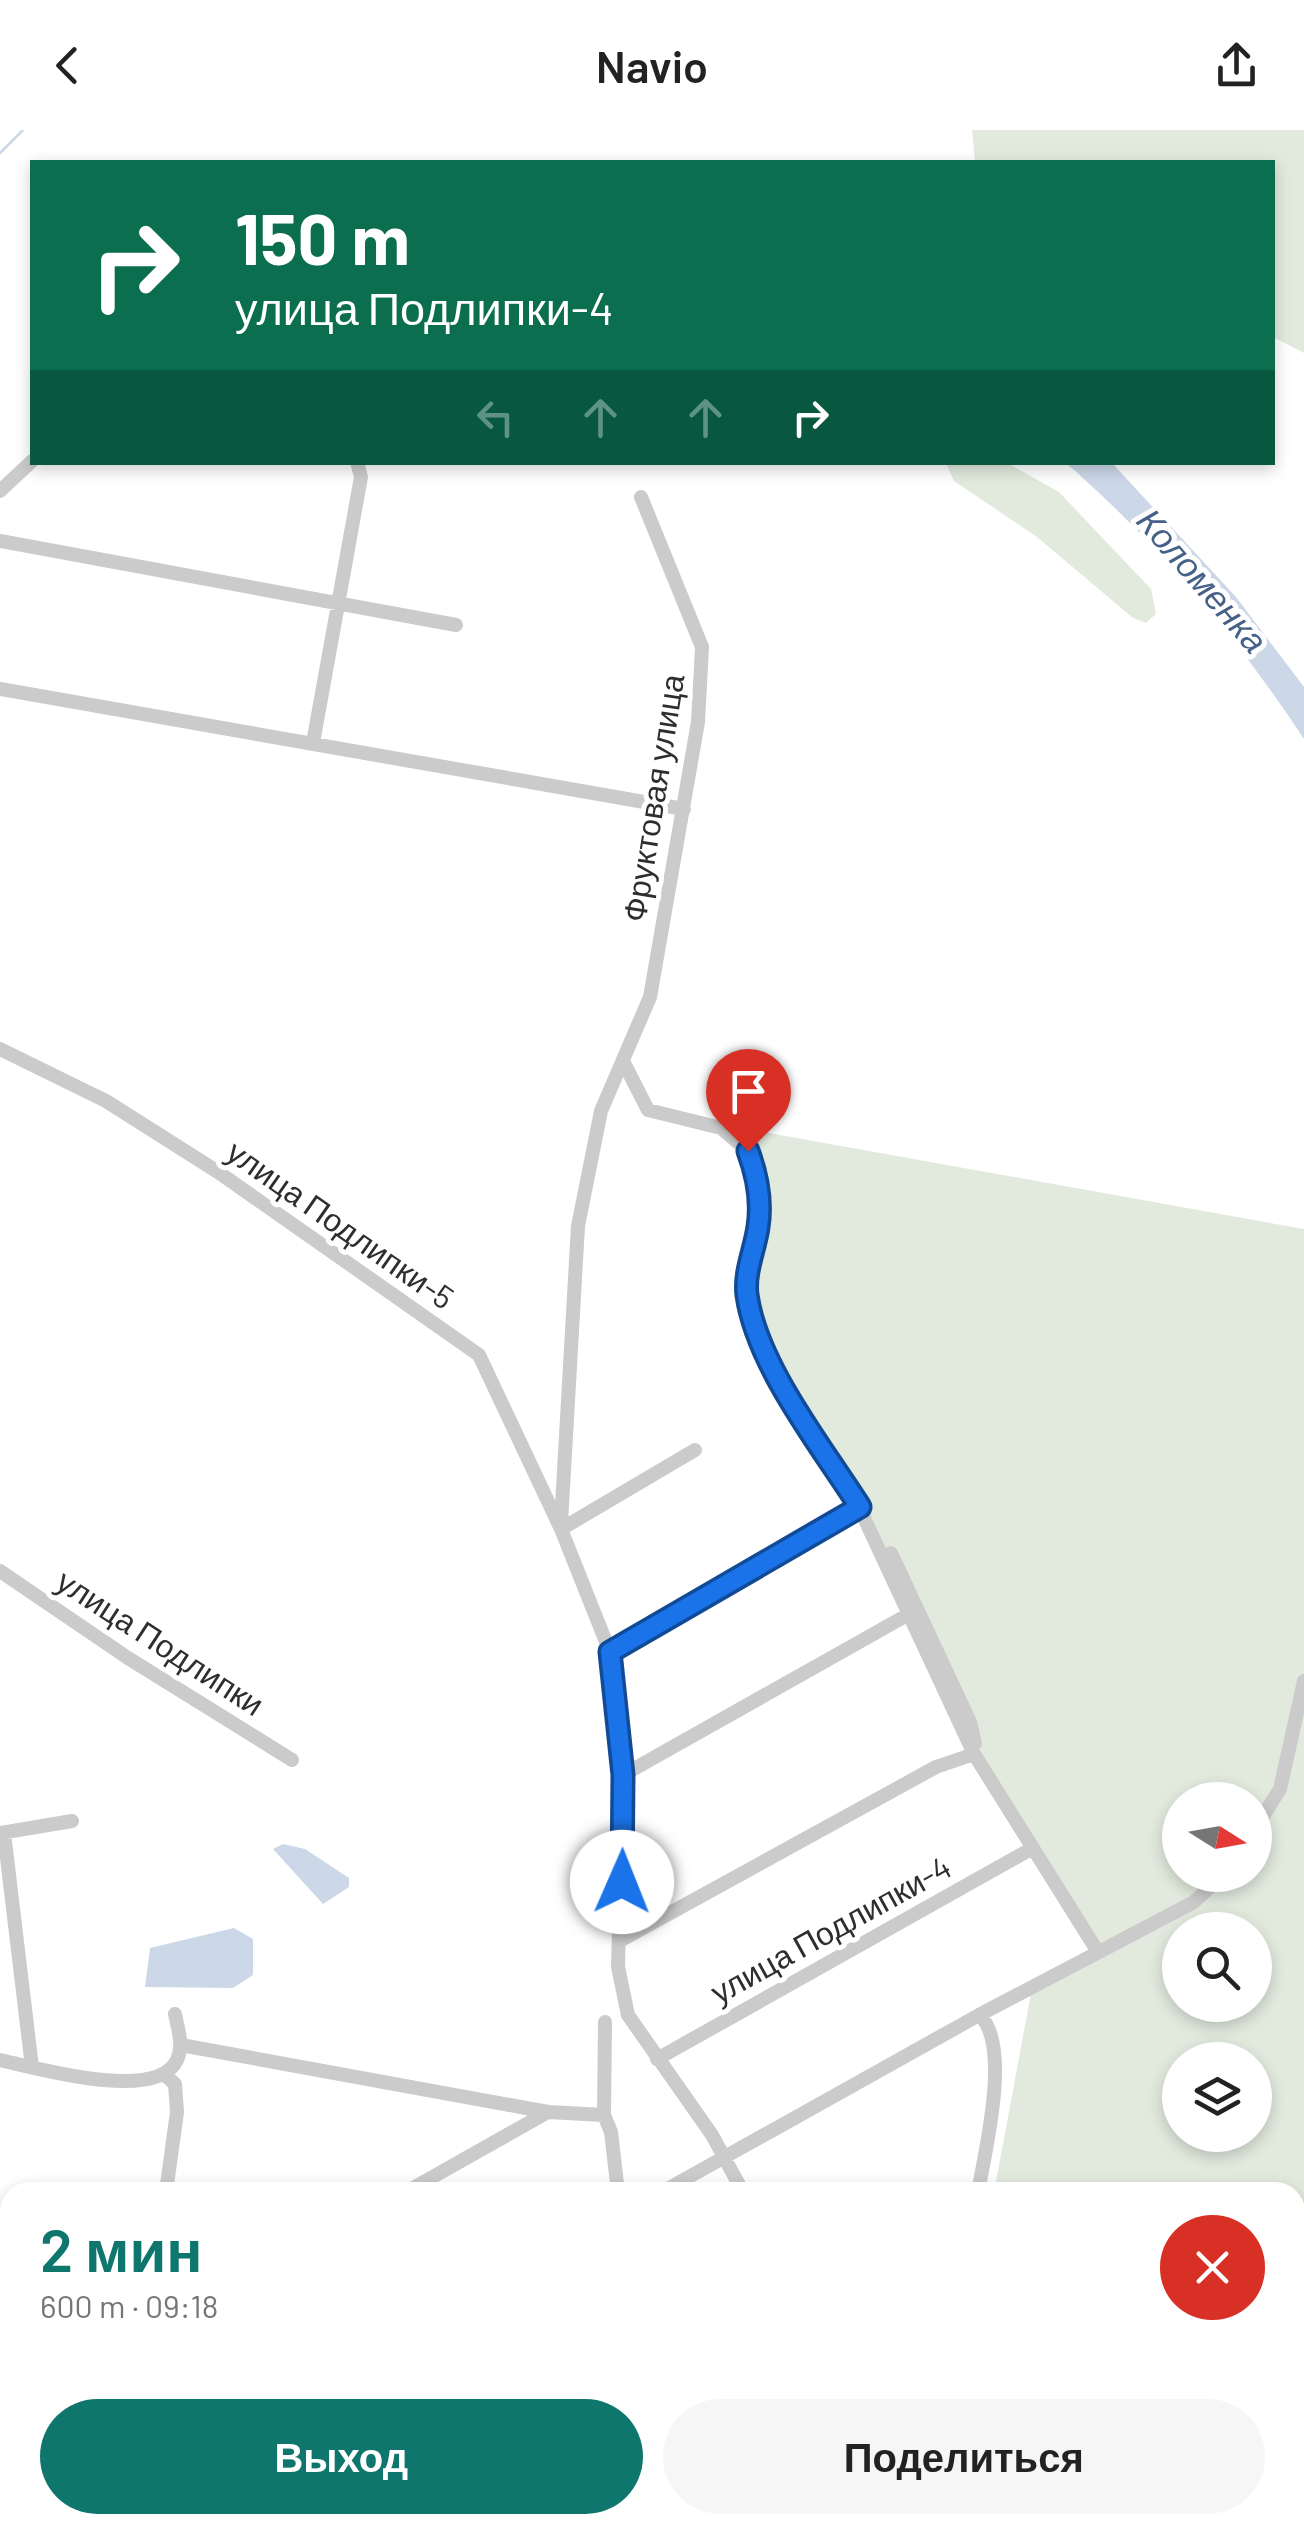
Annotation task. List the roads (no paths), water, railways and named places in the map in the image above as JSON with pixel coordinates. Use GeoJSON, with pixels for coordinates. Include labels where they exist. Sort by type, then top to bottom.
{"type":"FeatureCollection","features":[{"type":"Feature","properties":{"kind":"street"},"geometry":{"type":"LineString","coordinates":[[0,491],[30,464]]}},
{"type":"Feature","properties":{"kind":"street"},"geometry":{"type":"LineString","coordinates":[[314,743],[361,477],[358,465]]}},
{"type":"Feature","properties":{"kind":"street","name":"Фруктовая улица"},"geometry":{"type":"LineString","coordinates":[[561,1529],[578,1226],[602,1111],[650,997],[698,722],[702,647],[641,497]]}},
{"type":"Feature","properties":{"kind":"street"},"geometry":{"type":"LineString","coordinates":[[0,541],[456,624]]}},
{"type":"Feature","properties":{"kind":"street"},"geometry":{"type":"LineString","coordinates":[[0,689],[684,809]]}},
{"type":"Feature","properties":{"kind":"street","name":"улица Подлипки-5"},"geometry":{"type":"LineString","coordinates":[[0,1049],[106,1101],[218,1172],[480,1355],[561,1529]]}},
{"type":"Feature","properties":{"kind":"street"},"geometry":{"type":"LineString","coordinates":[[624,1063],[648,1110],[721,1128],[748,1151],[757,1174],[758,1224],[747,1295],[760,1337],[786,1391],[860,1507],[977,1759],[1098,1952]]}},
{"type":"Feature","properties":{"kind":"street"},"geometry":{"type":"LineString","coordinates":[[747,1295],[915,1601],[970,1722],[977,1759]]}},
{"type":"Feature","properties":{"kind":"street"},"geometry":{"type":"LineString","coordinates":[[695,1450],[561,1529],[610,1652],[623,1775],[618,1967],[628,2015],[737,2182]]}},
{"type":"Feature","properties":{"kind":"street"},"geometry":{"type":"LineString","coordinates":[[610,1652],[860,1507]]}},
{"type":"Feature","properties":{"kind":"street","name":"улица Подлипки"},"geometry":{"type":"LineString","coordinates":[[0,1571],[292,1760]]}},
{"type":"Feature","properties":{"kind":"street"},"geometry":{"type":"LineString","coordinates":[[623,1775],[909,1614]]}},
{"type":"Feature","properties":{"kind":"street"},"geometry":{"type":"LineString","coordinates":[[1272,1802],[1280,1789],[1304,1681]]}},
{"type":"Feature","properties":{"kind":"street"},"geometry":{"type":"LineString","coordinates":[[621,1940],[936,1767],[977,1759]]}},
{"type":"Feature","properties":{"kind":"street"},"geometry":{"type":"LineString","coordinates":[[32,2067],[2,1833],[72,1821]]}},
{"type":"Feature","properties":{"kind":"street","name":"улица Подлипки-4"},"geometry":{"type":"LineString","coordinates":[[657,2059],[1031,1849]]}},
{"type":"Feature","properties":{"kind":"street"},"geometry":{"type":"LineString","coordinates":[[680,2182],[979,2015],[1194,1902],[1205,1892]]}},
{"type":"Feature","properties":{"kind":"street"},"geometry":{"type":"LineString","coordinates":[[0,2060],[80,2078],[137,2080],[165,2074],[176,2062],[181,2046],[176,2014]]}},
{"type":"Feature","properties":{"kind":"street"},"geometry":{"type":"LineString","coordinates":[[979,2015],[996,2038],[996,2067],[979,2182]]}},
{"type":"Feature","properties":{"kind":"street"},"geometry":{"type":"LineString","coordinates":[[605,2022],[604,2115],[616,2182]]}},
{"type":"Feature","properties":{"kind":"street"},"geometry":{"type":"LineString","coordinates":[[181,2046],[548,2112],[604,2115]]}},
{"type":"Feature","properties":{"kind":"street"},"geometry":{"type":"LineString","coordinates":[[165,2074],[175,2084],[177,2112],[167,2182]]}},
{"type":"Feature","properties":{"kind":"street"},"geometry":{"type":"LineString","coordinates":[[424,2182],[548,2112]]}},
{"type":"Feature","properties":{"kind":"water","name":"Коломенка"},"geometry":{"type":"Polygon","coordinates":[[[1068,465],[1114,465],[1236,597],[1304,687],[1304,739],[1194,593],[1068,465]]]}},
{"type":"Feature","properties":{"kind":"water"},"geometry":{"type":"Polygon","coordinates":[[[283,1844],[305,1849],[349,1878],[349,1887],[323,1904],[273,1849],[283,1844]]]}},
{"type":"Feature","properties":{"kind":"water"},"geometry":{"type":"Polygon","coordinates":[[[234,1928],[253,1939],[253,1975],[233,1988],[145,1987],[150,1948],[234,1928]]]}},
{"type":"Feature","properties":{"kind":"waterway"},"geometry":{"type":"LineString","coordinates":[[0,153],[23,130]]}}]}
